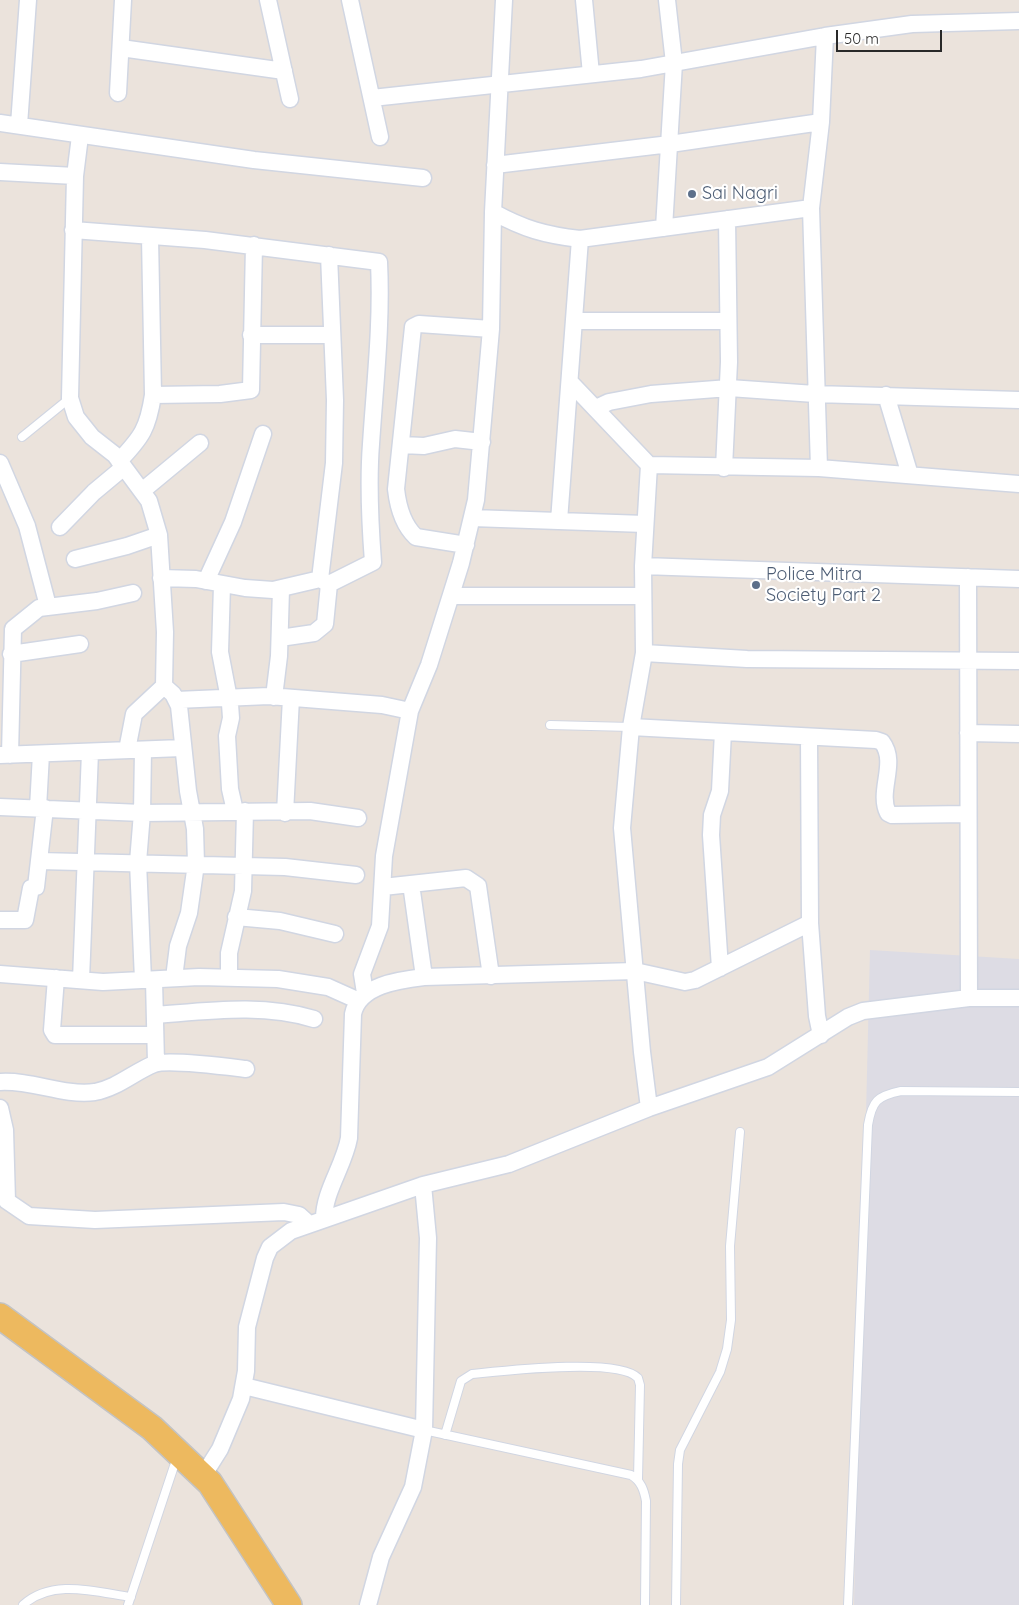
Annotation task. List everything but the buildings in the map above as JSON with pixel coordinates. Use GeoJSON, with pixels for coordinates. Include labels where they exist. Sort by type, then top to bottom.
{"type":"FeatureCollection","features":[{"type":"Feature","properties":{"kind":"main road"},"geometry":{"type":"LineString","coordinates":[[0,1316],[152,1428],[203,1476],[210,1483],[290,1605]]}},
{"type":"Feature","properties":{"kind":"street"},"geometry":{"type":"LineString","coordinates":[[19,125],[28,0]]}},
{"type":"Feature","properties":{"kind":"street"},"geometry":{"type":"LineString","coordinates":[[118,93],[123,0]]}},
{"type":"Feature","properties":{"kind":"street"},"geometry":{"type":"LineString","coordinates":[[268,0],[290,99]]}},
{"type":"Feature","properties":{"kind":"street"},"geometry":{"type":"LineString","coordinates":[[350,0],[380,137]]}},
{"type":"Feature","properties":{"kind":"street"},"geometry":{"type":"LineString","coordinates":[[316,1222],[346,1155],[349,1138],[352,1014],[361,996],[362,974],[378,938],[386,840],[410,711],[429,665],[451,596],[466,545],[476,500],[491,329],[493,212],[504,0]]}},
{"type":"Feature","properties":{"kind":"street"},"geometry":{"type":"LineString","coordinates":[[584,0],[591,74]]}},
{"type":"Feature","properties":{"kind":"street"},"geometry":{"type":"LineString","coordinates":[[664,228],[674,63],[667,0]]}},
{"type":"Feature","properties":{"kind":"street"},"geometry":{"type":"LineString","coordinates":[[372,98],[674,63],[825,36],[912,24],[1019,22]]}},
{"type":"Feature","properties":{"kind":"street"},"geometry":{"type":"LineString","coordinates":[[819,468],[815,394],[811,208],[821,122],[825,36]]}},
{"type":"Feature","properties":{"kind":"street"},"geometry":{"type":"LineString","coordinates":[[121,48],[284,71]]}},
{"type":"Feature","properties":{"kind":"street"},"geometry":{"type":"LineString","coordinates":[[495,165],[670,144],[821,122]]}},
{"type":"Feature","properties":{"kind":"street"},"geometry":{"type":"LineString","coordinates":[[0,123],[254,160],[423,178]]}},
{"type":"Feature","properties":{"kind":"street"},"geometry":{"type":"LineString","coordinates":[[80,136],[75,176],[70,398],[76,417],[92,437],[121,464],[149,501],[159,535],[165,632],[164,686],[179,706],[182,748],[195,830],[196,864],[189,913],[178,946],[174,978]]}},
{"type":"Feature","properties":{"kind":"street"},"geometry":{"type":"LineString","coordinates":[[0,172],[75,176]]}},
{"type":"Feature","properties":{"kind":"street"},"geometry":{"type":"LineString","coordinates":[[493,212],[547,236],[580,239],[811,208]]}},
{"type":"Feature","properties":{"kind":"street"},"geometry":{"type":"LineString","coordinates":[[724,468],[729,388],[727,219]]}},
{"type":"Feature","properties":{"kind":"street"},"geometry":{"type":"LineString","coordinates":[[73,230],[254,245],[379,262],[381,294],[379,349],[371,446],[370,516],[373,562],[325,581],[281,589],[161,578]]}},
{"type":"Feature","properties":{"kind":"street"},"geometry":{"type":"LineString","coordinates":[[60,527],[121,464],[138,441],[149,421],[153,395],[150,237]]}},
{"type":"Feature","properties":{"kind":"street"},"geometry":{"type":"LineString","coordinates":[[559,521],[580,239]]}},
{"type":"Feature","properties":{"kind":"street"},"geometry":{"type":"LineString","coordinates":[[153,395],[220,394],[251,390],[254,245]]}},
{"type":"Feature","properties":{"kind":"street"},"geometry":{"type":"LineString","coordinates":[[280,638],[314,633],[325,624],[325,581],[334,463],[334,400],[329,255]]}},
{"type":"Feature","properties":{"kind":"street"},"geometry":{"type":"LineString","coordinates":[[575,321],[728,320]]}},
{"type":"Feature","properties":{"kind":"street"},"geometry":{"type":"LineString","coordinates":[[466,545],[416,537],[410,531],[400,507],[396,489],[414,326],[420,324],[491,329]]}},
{"type":"Feature","properties":{"kind":"street"},"geometry":{"type":"LineString","coordinates":[[251,336],[331,335]]}},
{"type":"Feature","properties":{"kind":"street"},"geometry":{"type":"LineString","coordinates":[[570,382],[649,465],[724,468],[819,468],[1019,484]]}},
{"type":"Feature","properties":{"kind":"street"},"geometry":{"type":"LineString","coordinates":[[596,408],[610,402],[651,394],[729,388],[815,394],[1019,400]]}},
{"type":"Feature","properties":{"kind":"street"},"geometry":{"type":"LineString","coordinates":[[886,395],[910,476]]}},
{"type":"Feature","properties":{"kind":"street"},"geometry":{"type":"LineString","coordinates":[[206,581],[233,522],[263,434]]}},
{"type":"Feature","properties":{"kind":"street"},"geometry":{"type":"LineString","coordinates":[[401,445],[424,446],[455,439],[482,442]]}},
{"type":"Feature","properties":{"kind":"street"},"geometry":{"type":"LineString","coordinates":[[142,491],[200,443]]}},
{"type":"Feature","properties":{"kind":"street"},"geometry":{"type":"LineString","coordinates":[[0,463],[27,526],[48,606]]}},
{"type":"Feature","properties":{"kind":"street"},"geometry":{"type":"LineString","coordinates":[[649,465],[643,566],[644,652],[631,727],[622,828],[649,1108]]}},
{"type":"Feature","properties":{"kind":"street"},"geometry":{"type":"LineString","coordinates":[[472,518],[645,524]]}},
{"type":"Feature","properties":{"kind":"street"},"geometry":{"type":"LineString","coordinates":[[75,559],[126,546],[159,535]]}},
{"type":"Feature","properties":{"kind":"street"},"geometry":{"type":"LineString","coordinates":[[643,566],[1019,579]]}},
{"type":"Feature","properties":{"kind":"street"},"geometry":{"type":"LineString","coordinates":[[968,576],[969,998]]}},
{"type":"Feature","properties":{"kind":"street"},"geometry":{"type":"LineString","coordinates":[[222,585],[220,652],[230,718],[226,736],[230,789],[240,811],[245,865],[243,891],[229,952],[229,978]]}},
{"type":"Feature","properties":{"kind":"street"},"geometry":{"type":"LineString","coordinates":[[274,697],[280,638],[281,589]]}},
{"type":"Feature","properties":{"kind":"street"},"geometry":{"type":"LineString","coordinates":[[133,593],[98,601],[39,608],[13,629],[5,755],[182,748]]}},
{"type":"Feature","properties":{"kind":"street"},"geometry":{"type":"LineString","coordinates":[[451,596],[643,596]]}},
{"type":"Feature","properties":{"kind":"street"},"geometry":{"type":"LineString","coordinates":[[11,654],[80,644]]}},
{"type":"Feature","properties":{"kind":"street"},"geometry":{"type":"LineString","coordinates":[[644,652],[747,659],[967,659],[1019,661]]}},
{"type":"Feature","properties":{"kind":"street"},"geometry":{"type":"LineString","coordinates":[[156,1063],[155,1015],[149,980],[138,862],[142,813],[135,750],[134,714],[164,686]]}},
{"type":"Feature","properties":{"kind":"street"},"geometry":{"type":"LineString","coordinates":[[176,700],[274,697],[382,705],[410,711]]}},
{"type":"Feature","properties":{"kind":"street"},"geometry":{"type":"LineString","coordinates":[[285,813],[291,698]]}},
{"type":"Feature","properties":{"kind":"street"},"geometry":{"type":"LineString","coordinates":[[631,727],[882,742],[889,755],[885,802],[888,813],[892,815],[968,814]]}},
{"type":"Feature","properties":{"kind":"street"},"geometry":{"type":"LineString","coordinates":[[720,968],[711,835],[712,815],[720,791],[723,732]]}},
{"type":"Feature","properties":{"kind":"street"},"geometry":{"type":"LineString","coordinates":[[968,733],[1019,734]]}},
{"type":"Feature","properties":{"kind":"street"},"geometry":{"type":"LineString","coordinates":[[809,737],[810,922],[817,1016],[821,1035]]}},
{"type":"Feature","properties":{"kind":"street"},"geometry":{"type":"LineString","coordinates":[[81,980],[90,752]]}},
{"type":"Feature","properties":{"kind":"street"},"geometry":{"type":"LineString","coordinates":[[0,920],[25,920],[30,888],[36,887],[42,808],[41,754]]}},
{"type":"Feature","properties":{"kind":"street"},"geometry":{"type":"LineString","coordinates":[[0,807],[142,813],[192,810],[285,813],[310,811],[358,818]]}},
{"type":"Feature","properties":{"kind":"street"},"geometry":{"type":"LineString","coordinates":[[39,861],[245,865],[285,867],[356,875]]}},
{"type":"Feature","properties":{"kind":"street"},"geometry":{"type":"LineString","coordinates":[[383,887],[466,878],[478,886],[491,976]]}},
{"type":"Feature","properties":{"kind":"street"},"geometry":{"type":"LineString","coordinates":[[411,884],[424,977]]}},
{"type":"Feature","properties":{"kind":"street"},"geometry":{"type":"LineString","coordinates":[[236,917],[280,921],[335,934]]}},
{"type":"Feature","properties":{"kind":"street"},"geometry":{"type":"LineString","coordinates":[[0,974],[103,982],[174,978],[278,979],[328,987],[361,996],[400,981],[424,977],[635,972],[685,982],[701,978],[810,922]]}},
{"type":"Feature","properties":{"kind":"street"},"geometry":{"type":"LineString","coordinates":[[56,978],[52,1030],[55,1035],[155,1036]]}},
{"type":"Feature","properties":{"kind":"street"},"geometry":{"type":"LineString","coordinates":[[203,1476],[220,1449],[233,1422],[244,1386],[247,1327],[265,1258],[270,1247],[291,1231],[423,1185],[509,1164],[649,1108],[768,1067],[848,1017],[862,1011],[969,998],[1019,998]]}},
{"type":"Feature","properties":{"kind":"street"},"geometry":{"type":"LineString","coordinates":[[155,1015],[212,1010],[256,1010],[298,1014],[314,1019]]}},
{"type":"Feature","properties":{"kind":"street"},"geometry":{"type":"LineString","coordinates":[[0,1082],[25,1082],[69,1093],[96,1091],[118,1084],[156,1063],[206,1064],[246,1069]]}},
{"type":"Feature","properties":{"kind":"street"},"geometry":{"type":"LineString","coordinates":[[0,1108],[5,1130],[4,1200],[29,1216],[95,1220],[284,1212],[299,1215],[316,1222]]}},
{"type":"Feature","properties":{"kind":"street"},"geometry":{"type":"LineString","coordinates":[[368,1605],[387,1541],[413,1487],[424,1430],[428,1238],[423,1185]]}},
{"type":"Feature","properties":{"kind":"street"},"geometry":{"type":"LineString","coordinates":[[244,1386],[424,1430]]}},
{"type":"Feature","properties":{"kind":"lane"},"geometry":{"type":"LineString","coordinates":[[22,437],[70,398]]}},
{"type":"Feature","properties":{"kind":"lane"},"geometry":{"type":"LineString","coordinates":[[550,725],[631,727]]}},
{"type":"Feature","properties":{"kind":"lane"},"geometry":{"type":"LineString","coordinates":[[848,1605],[870,1111],[875,1102],[885,1095],[901,1091],[1019,1092]]}},
{"type":"Feature","properties":{"kind":"lane"},"geometry":{"type":"LineString","coordinates":[[676,1605],[678,1464],[680,1450],[720,1372],[727,1349],[731,1320],[730,1246],[740,1132]]}},
{"type":"Feature","properties":{"kind":"lane"},"geometry":{"type":"LineString","coordinates":[[445,1435],[460,1381],[472,1374],[558,1366],[628,1372],[638,1378],[640,1386],[638,1479],[644,1489],[646,1501],[645,1605]]}},
{"type":"Feature","properties":{"kind":"lane"},"geometry":{"type":"LineString","coordinates":[[424,1430],[622,1473],[638,1479]]}},
{"type":"Feature","properties":{"kind":"lane"},"geometry":{"type":"LineString","coordinates":[[23,1605],[43,1593],[74,1588],[130,1601],[178,1452]]}},
{"type":"Feature","properties":{"kind":"shaded area"},"geometry":{"type":"Polygon","coordinates":[[[870,950],[1019,959],[1019,1605],[854,1605],[870,950]]]}},
{"type":"Feature","properties":{"kind":"place","name":"Sai Nagri"},"geometry":{"type":"Point","coordinates":[692,194]}},
{"type":"Feature","properties":{"kind":"place","name":"Police Mitra Society Part 2"},"geometry":{"type":"Point","coordinates":[756,585]}}]}
